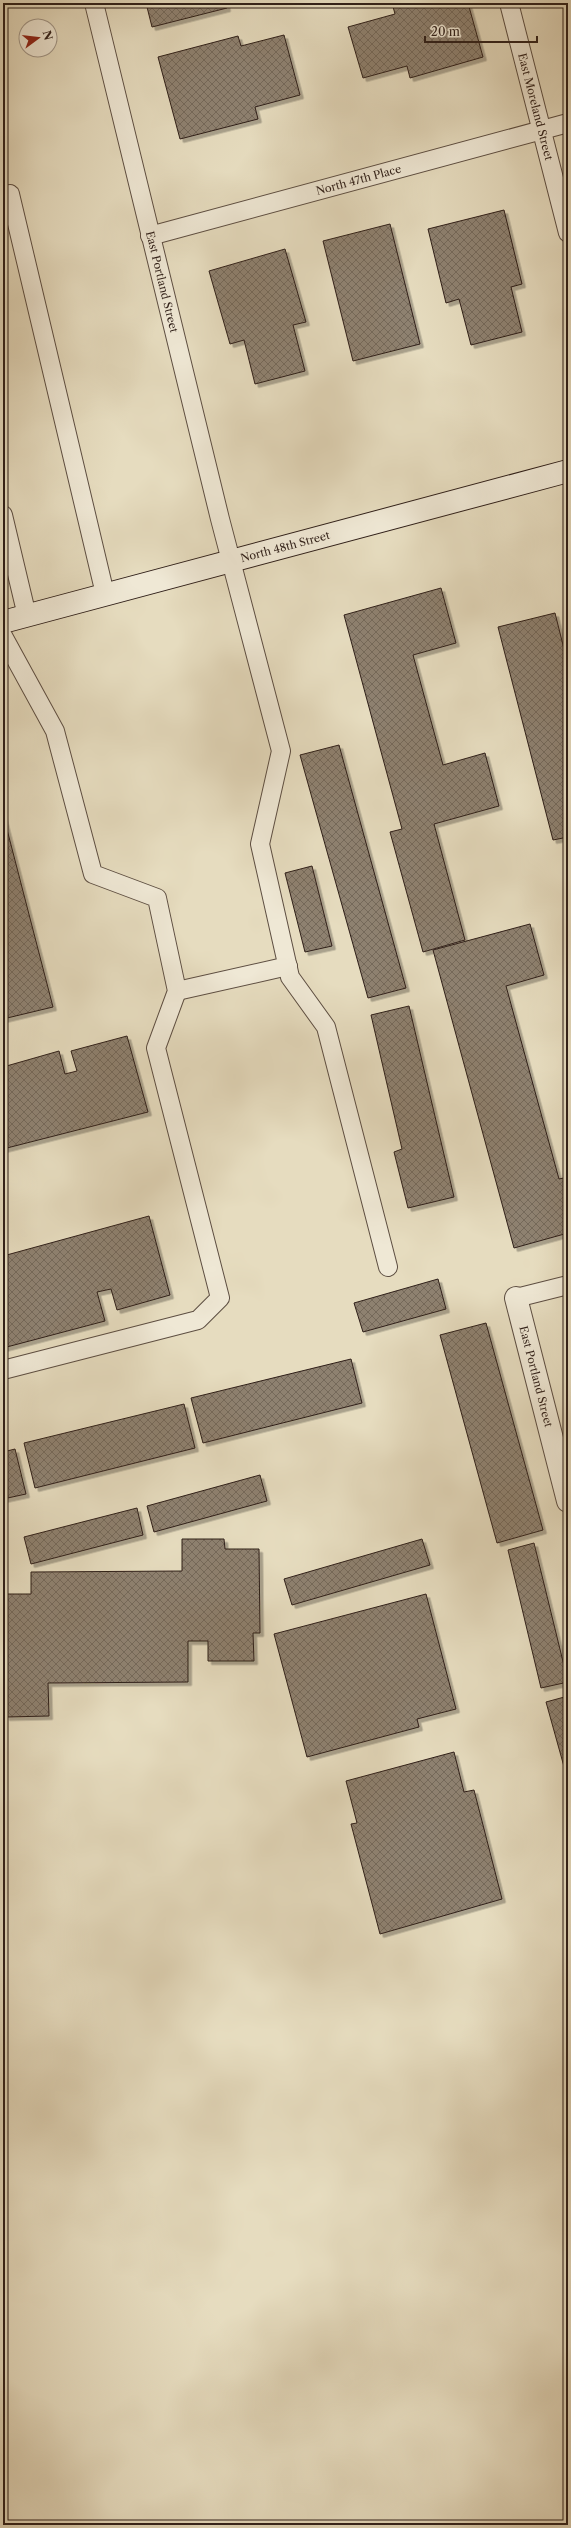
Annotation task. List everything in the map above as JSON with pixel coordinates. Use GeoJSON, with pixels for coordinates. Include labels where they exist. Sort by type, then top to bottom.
{"type":"FeatureCollection","features":[{"type":"Feature","properties":{"kind":"street","name":"North 48th Street"},"geometry":{"type":"LineString","coordinates":[[3,622],[231,562],[568,470]]}},
{"type":"Feature","properties":{"kind":"street","name":"East Portland Street"},"geometry":{"type":"LineString","coordinates":[[516,1298],[568,1501]]}},
{"type":"Feature","properties":{"kind":"lane","name":"East Portland Street"},"geometry":{"type":"LineString","coordinates":[[94,3],[231,562],[281,751],[260,844],[290,977],[326,1027],[388,1267]]}},
{"type":"Feature","properties":{"kind":"lane","name":"East Moreland Street"},"geometry":{"type":"LineString","coordinates":[[510,3],[568,233]]}},
{"type":"Feature","properties":{"kind":"lane","name":"North 47th Place"},"geometry":{"type":"LineString","coordinates":[[150,236],[568,123]]}},
{"type":"Feature","properties":{"kind":"lane"},"geometry":{"type":"LineString","coordinates":[[3,196],[10,194],[105,594]]}},
{"type":"Feature","properties":{"kind":"lane"},"geometry":{"type":"LineString","coordinates":[[3,515],[26,616]]}},
{"type":"Feature","properties":{"kind":"lane"},"geometry":{"type":"LineString","coordinates":[[3,636],[55,730],[93,874],[157,898],[177,991],[156,1048],[220,1298],[198,1320],[3,1370]]}},
{"type":"Feature","properties":{"kind":"lane"},"geometry":{"type":"LineString","coordinates":[[177,991],[288,966]]}},
{"type":"Feature","properties":{"kind":"lane"},"geometry":{"type":"LineString","coordinates":[[516,1298],[568,1285]]}},
{"type":"Feature","properties":{"kind":"building"},"geometry":{"type":"Polygon","coordinates":[[[146,3],[226,3],[227,8],[152,27],[146,3]]]}},
{"type":"Feature","properties":{"kind":"building"},"geometry":{"type":"Polygon","coordinates":[[[392,3],[468,3],[483,57],[410,78],[407,66],[363,78],[348,27],[395,14],[392,3]]]}},
{"type":"Feature","properties":{"kind":"building"},"geometry":{"type":"Polygon","coordinates":[[[284,35],[300,95],[255,107],[258,119],[180,139],[158,57],[238,36],[241,46],[284,35]]]}},
{"type":"Feature","properties":{"kind":"building"},"geometry":{"type":"Polygon","coordinates":[[[504,210],[522,284],[511,287],[522,332],[471,345],[459,299],[446,303],[428,229],[504,210]]]}},
{"type":"Feature","properties":{"kind":"building"},"geometry":{"type":"Polygon","coordinates":[[[390,224],[420,344],[353,361],[323,241],[390,224]]]}},
{"type":"Feature","properties":{"kind":"building"},"geometry":{"type":"Polygon","coordinates":[[[285,249],[306,322],[293,325],[305,371],[255,384],[244,340],[230,344],[209,271],[285,249]]]}},
{"type":"Feature","properties":{"kind":"building"},"geometry":{"type":"Polygon","coordinates":[[[441,588],[456,643],[413,655],[443,765],[485,753],[499,806],[434,824],[465,940],[423,952],[390,832],[402,829],[344,615],[441,588]]]}},
{"type":"Feature","properties":{"kind":"building"},"geometry":{"type":"Polygon","coordinates":[[[555,613],[568,665],[568,837],[553,840],[498,627],[555,613]]]}},
{"type":"Feature","properties":{"kind":"building"},"geometry":{"type":"Polygon","coordinates":[[[339,745],[406,988],[368,998],[300,755],[339,745]]]}},
{"type":"Feature","properties":{"kind":"building"},"geometry":{"type":"Polygon","coordinates":[[[3,814],[53,1007],[3,1019],[3,814]]]}},
{"type":"Feature","properties":{"kind":"building"},"geometry":{"type":"Polygon","coordinates":[[[312,866],[332,946],[305,952],[285,873],[312,866]]]}},
{"type":"Feature","properties":{"kind":"building"},"geometry":{"type":"Polygon","coordinates":[[[530,924],[544,975],[506,986],[559,1179],[568,1177],[568,1233],[514,1248],[433,950],[530,924]]]}},
{"type":"Feature","properties":{"kind":"building"},"geometry":{"type":"Polygon","coordinates":[[[409,1006],[454,1197],[408,1208],[394,1152],[402,1149],[371,1015],[409,1006]]]}},
{"type":"Feature","properties":{"kind":"building"},"geometry":{"type":"Polygon","coordinates":[[[127,1036],[148,1112],[3,1149],[3,1067],[59,1051],[65,1074],[77,1071],[71,1051],[127,1036]]]}},
{"type":"Feature","properties":{"kind":"building"},"geometry":{"type":"Polygon","coordinates":[[[149,1216],[170,1295],[117,1310],[111,1289],[97,1292],[105,1321],[3,1348],[3,1256],[149,1216]]]}},
{"type":"Feature","properties":{"kind":"building"},"geometry":{"type":"Polygon","coordinates":[[[438,1279],[446,1309],[363,1332],[354,1303],[438,1279]]]}},
{"type":"Feature","properties":{"kind":"building"},"geometry":{"type":"Polygon","coordinates":[[[486,1323],[543,1530],[497,1543],[440,1335],[486,1323]]]}},
{"type":"Feature","properties":{"kind":"building"},"geometry":{"type":"Polygon","coordinates":[[[351,1359],[362,1403],[203,1443],[191,1398],[351,1359]]]}},
{"type":"Feature","properties":{"kind":"building"},"geometry":{"type":"Polygon","coordinates":[[[184,1404],[195,1448],[35,1488],[24,1443],[184,1404]]]}},
{"type":"Feature","properties":{"kind":"building"},"geometry":{"type":"Polygon","coordinates":[[[15,1449],[26,1494],[3,1499],[3,1452],[15,1449]]]}},
{"type":"Feature","properties":{"kind":"building"},"geometry":{"type":"Polygon","coordinates":[[[260,1475],[267,1501],[154,1532],[147,1506],[260,1475]]]}},
{"type":"Feature","properties":{"kind":"building"},"geometry":{"type":"Polygon","coordinates":[[[137,1508],[143,1535],[31,1564],[24,1537],[137,1508]]]}},
{"type":"Feature","properties":{"kind":"building"},"geometry":{"type":"Polygon","coordinates":[[[182,1539],[224,1539],[225,1549],[259,1549],[260,1633],[253,1633],[254,1661],[208,1661],[208,1641],[188,1641],[188,1682],[48,1683],[49,1716],[6,1717],[5,1706],[3,1706],[3,1594],[31,1594],[31,1572],[182,1571],[182,1539]]]}},
{"type":"Feature","properties":{"kind":"building"},"geometry":{"type":"Polygon","coordinates":[[[422,1539],[430,1565],[292,1605],[284,1579],[422,1539]]]}},
{"type":"Feature","properties":{"kind":"building"},"geometry":{"type":"Polygon","coordinates":[[[534,1543],[568,1682],[541,1688],[508,1550],[534,1543]]]}},
{"type":"Feature","properties":{"kind":"building"},"geometry":{"type":"Polygon","coordinates":[[[426,1594],[456,1709],[417,1719],[419,1727],[307,1757],[274,1634],[426,1594]]]}},
{"type":"Feature","properties":{"kind":"building"},"geometry":{"type":"Polygon","coordinates":[[[568,1696],[568,1781],[546,1702],[568,1696]]]}},
{"type":"Feature","properties":{"kind":"building"},"geometry":{"type":"Polygon","coordinates":[[[454,1752],[464,1792],[474,1790],[502,1899],[380,1934],[351,1824],[357,1823],[346,1781],[454,1752]]]}}]}
